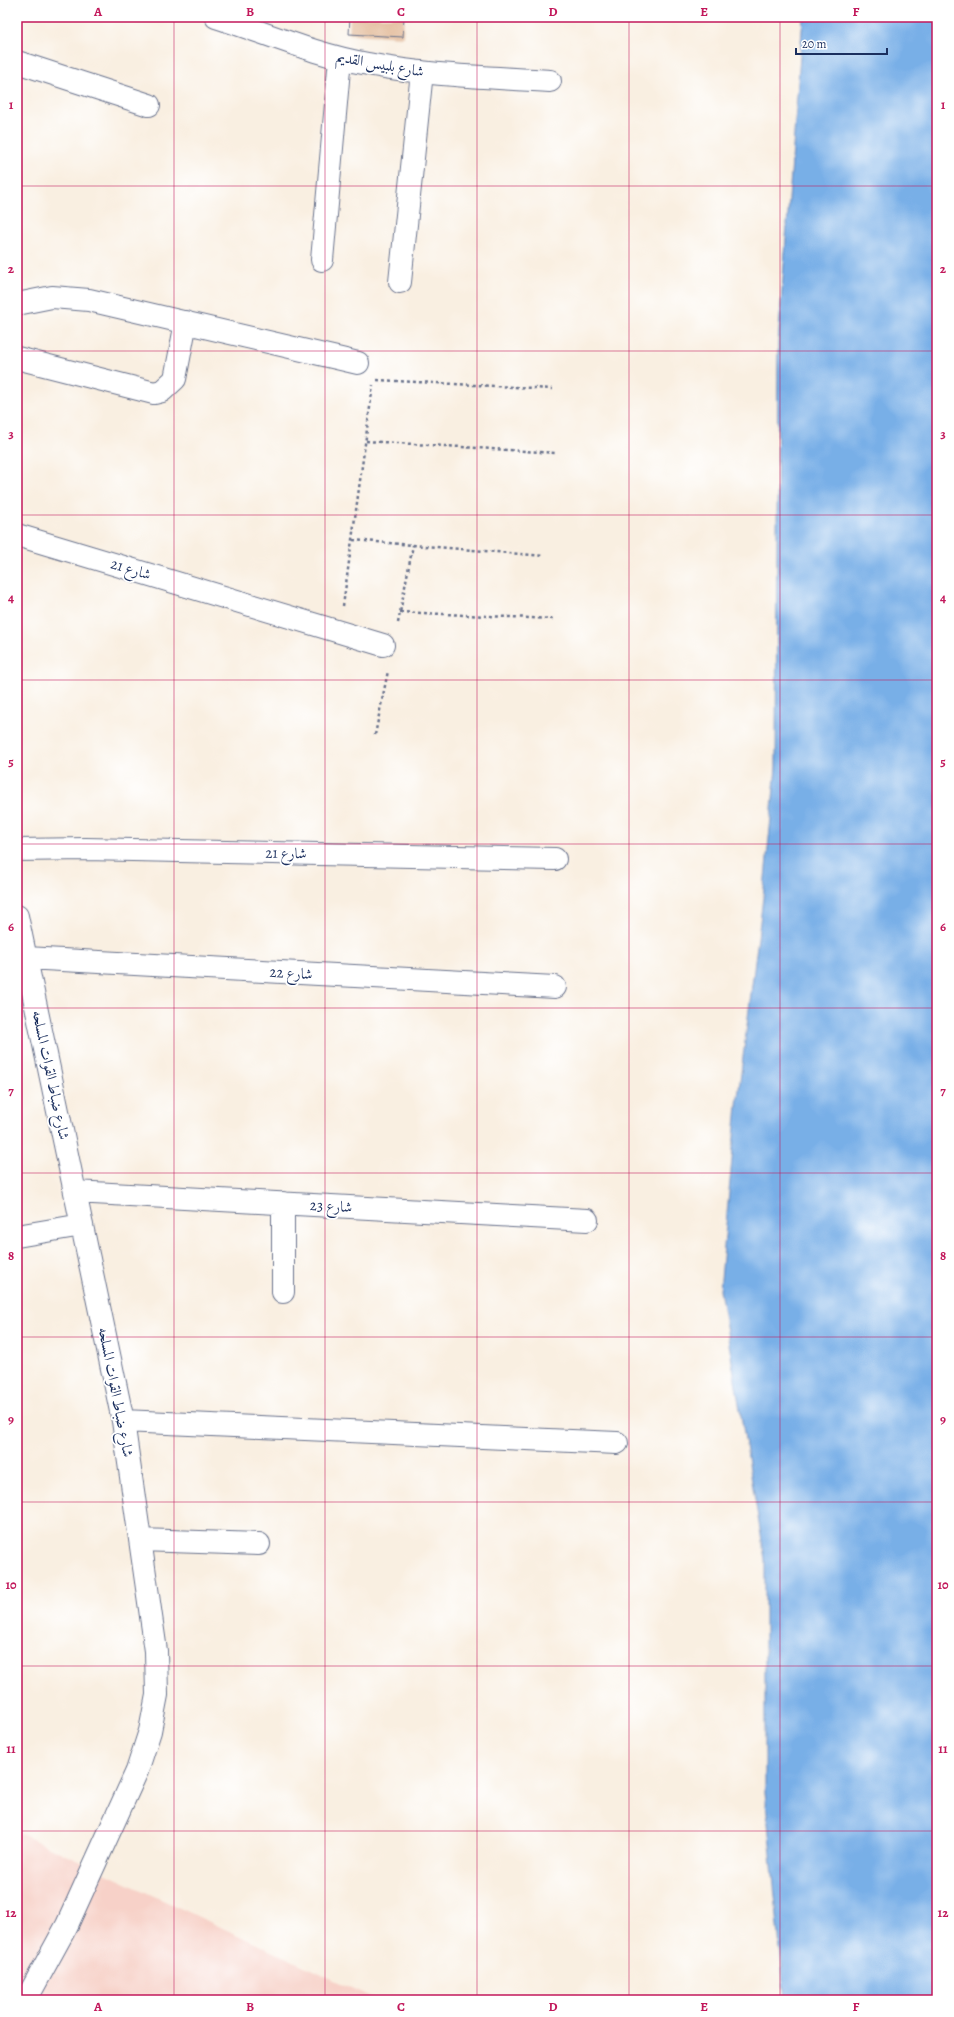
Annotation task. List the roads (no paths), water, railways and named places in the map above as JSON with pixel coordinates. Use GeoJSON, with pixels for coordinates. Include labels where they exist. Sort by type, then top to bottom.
{"type":"FeatureCollection","features":[{"type":"Feature","properties":{"kind":"street","name":"شارع بلبيس القديم"},"geometry":{"type":"LineString","coordinates":[[216,17],[340,58],[367,64],[422,72],[550,81]]}},
{"type":"Feature","properties":{"kind":"street"},"geometry":{"type":"LineString","coordinates":[[322,260],[340,58]]}},
{"type":"Feature","properties":{"kind":"street"},"geometry":{"type":"LineString","coordinates":[[17,62],[148,105]]}},
{"type":"Feature","properties":{"kind":"street"},"geometry":{"type":"LineString","coordinates":[[400,282],[422,72]]}},
{"type":"Feature","properties":{"kind":"street"},"geometry":{"type":"LineString","coordinates":[[17,304],[52,297],[89,300],[358,363]]}},
{"type":"Feature","properties":{"kind":"street"},"geometry":{"type":"LineString","coordinates":[[17,358],[154,393],[162,391],[170,386],[175,379],[186,322]]}},
{"type":"Feature","properties":{"kind":"street","name":"شارع 21"},"geometry":{"type":"LineString","coordinates":[[17,535],[383,645]]}},
{"type":"Feature","properties":{"kind":"street","name":"شارع 21"},"geometry":{"type":"LineString","coordinates":[[17,850],[86,849],[556,859]]}},
{"type":"Feature","properties":{"kind":"street","name":"شارع ضباط القوات المسلحه"},"geometry":{"type":"LineString","coordinates":[[17,916],[123,1421],[156,1651],[157,1695],[150,1731],[137,1771],[67,1925],[26,2000]]}},
{"type":"Feature","properties":{"kind":"street","name":"شارع 22"},"geometry":{"type":"LineString","coordinates":[[26,958],[555,987]]}},
{"type":"Feature","properties":{"kind":"street","name":"شارع 23"},"geometry":{"type":"LineString","coordinates":[[75,1192],[587,1220]]}},
{"type":"Feature","properties":{"kind":"street"},"geometry":{"type":"LineString","coordinates":[[282,1292],[283,1203]]}},
{"type":"Feature","properties":{"kind":"street"},"geometry":{"type":"LineString","coordinates":[[17,1236],[82,1225]]}},
{"type":"Feature","properties":{"kind":"street"},"geometry":{"type":"LineString","coordinates":[[123,1421],[617,1443]]}},
{"type":"Feature","properties":{"kind":"street"},"geometry":{"type":"LineString","coordinates":[[140,1540],[259,1544]]}},
{"type":"Feature","properties":{"kind":"water"},"geometry":{"type":"Polygon","coordinates":[[[803,17],[937,17],[937,2000],[785,2000],[765,1792],[765,1559],[720,1290],[737,1105],[763,898],[776,768],[778,343],[803,17]]]}}]}
